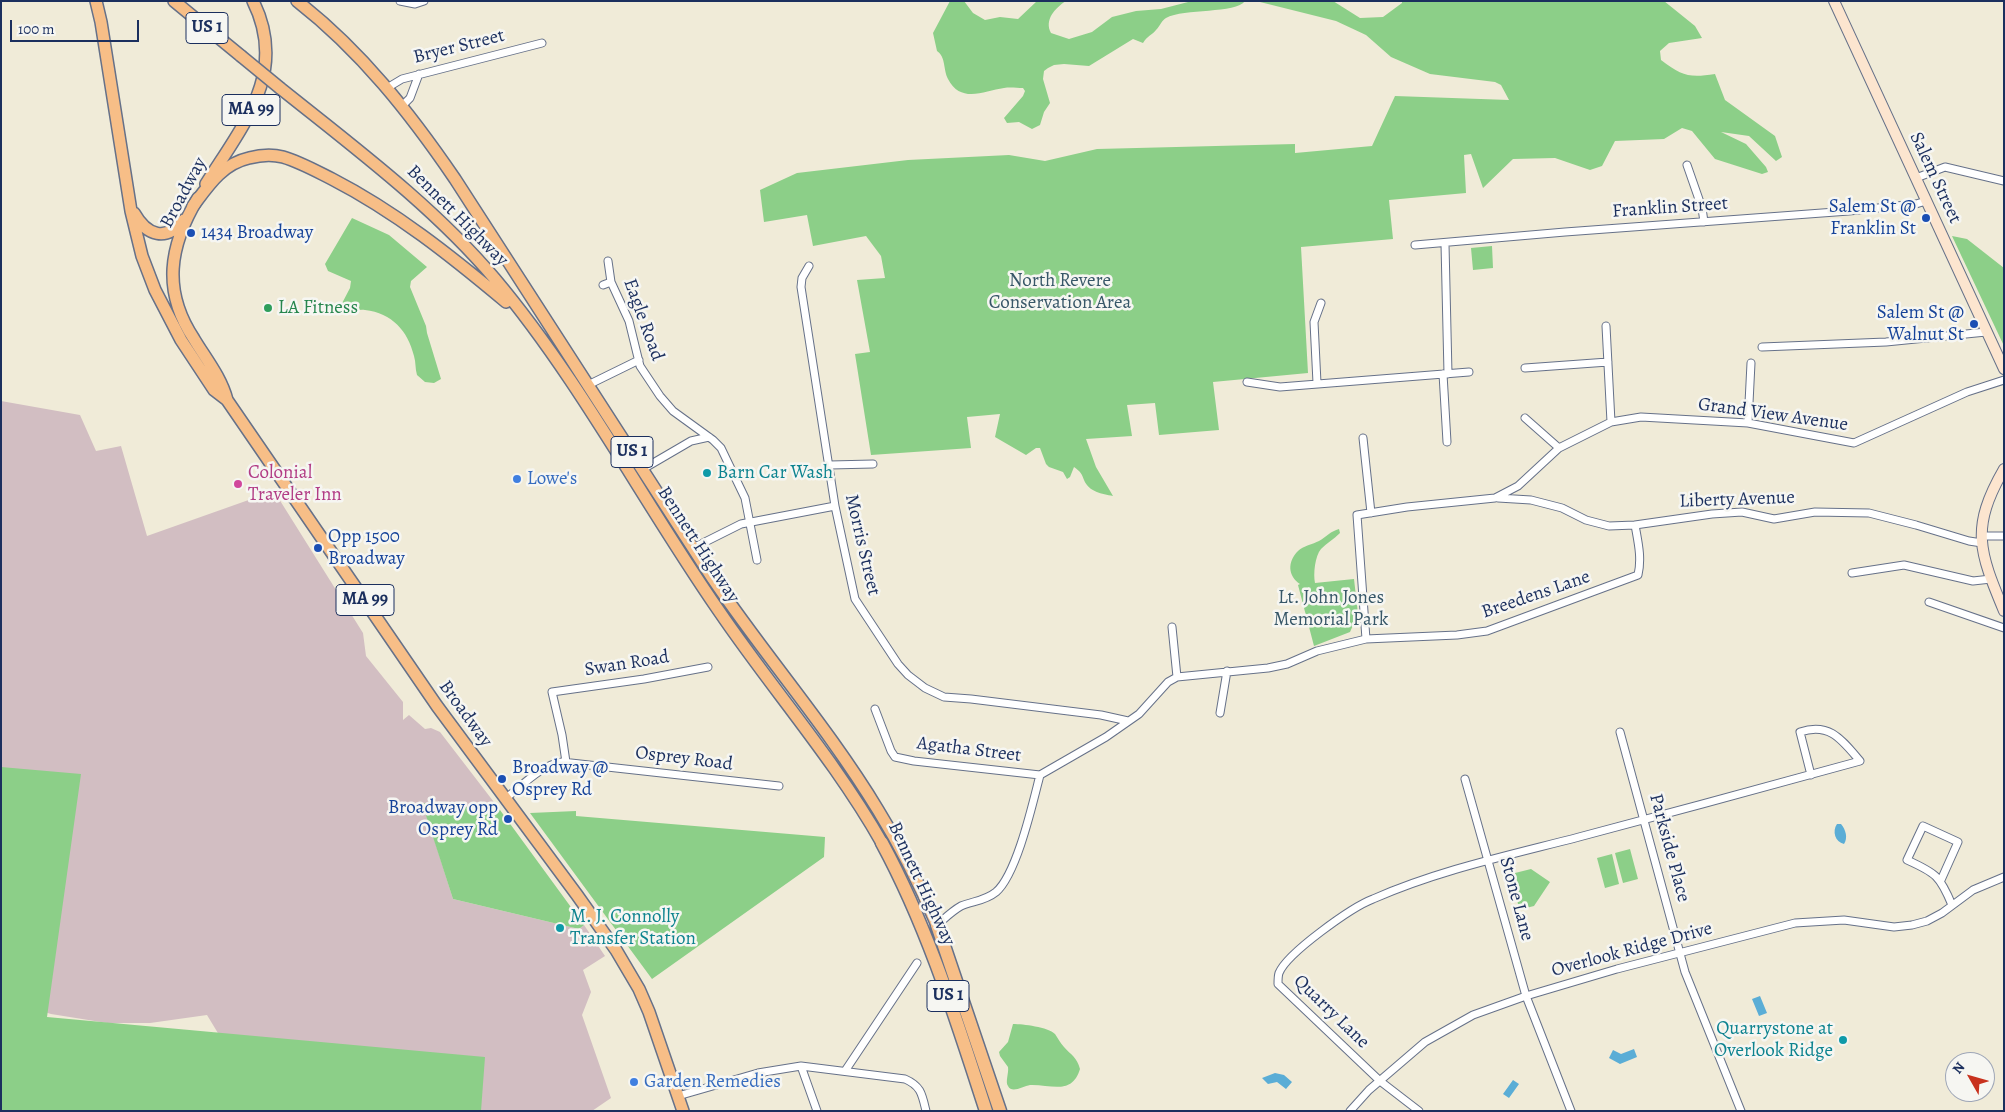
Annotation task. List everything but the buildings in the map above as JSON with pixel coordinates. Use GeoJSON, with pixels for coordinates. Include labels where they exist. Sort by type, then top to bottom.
{"type":"FeatureCollection","features":[{"type":"Feature","properties":{"kind":"highway","name":"Bennett Highway"},"geometry":{"type":"LineString","coordinates":[[882,843],[911,899],[929,942],[986,1111]]}},
{"type":"Feature","properties":{"kind":"highway","name":"Bennett Highway"},"geometry":{"type":"LineString","coordinates":[[937,925],[1000,1111]]}},
{"type":"Feature","properties":{"kind":"main road","name":"Broadway"},"geometry":{"type":"LineString","coordinates":[[96,1],[130,205],[142,256],[167,315],[214,390],[227,400],[437,706],[581,900],[628,969],[649,1012],[683,1111]]}},
{"type":"Feature","properties":{"kind":"main road","name":"Bennett Highway"},"geometry":{"type":"LineString","coordinates":[[174,1],[376,164],[433,215],[481,263],[525,317],[564,372],[718,610],[840,776],[882,843]]}},
{"type":"Feature","properties":{"kind":"main road","name":"Broadway"},"geometry":{"type":"LineString","coordinates":[[227,400],[223,384],[183,322],[174,291],[172,271],[175,250],[182,228],[193,206],[244,122],[262,86],[265,66],[265,43],[261,21],[252,1]]}},
{"type":"Feature","properties":{"kind":"main road","name":"Bennett Highway"},"geometry":{"type":"LineString","coordinates":[[298,1],[350,48],[387,88],[455,179],[748,631],[870,797],[906,858],[937,925]]}},
{"type":"Feature","properties":{"kind":"main road","name":"Salem Street"},"geometry":{"type":"LineString","coordinates":[[1836,2],[2003,366]]}},
{"type":"Feature","properties":{"kind":"main road"},"geometry":{"type":"LineString","coordinates":[[130,205],[143,226],[149,231],[158,234],[167,233],[176,228],[214,180],[234,163],[260,156],[286,158],[331,179],[387,211],[430,240],[525,317]]}},
{"type":"Feature","properties":{"kind":"main road"},"geometry":{"type":"LineString","coordinates":[[2004,469],[1985,505],[1982,539],[1991,580],[2004,611]]}},
{"type":"Feature","properties":{"kind":"street"},"geometry":{"type":"LineString","coordinates":[[400,1],[416,4],[424,1]]}},
{"type":"Feature","properties":{"kind":"street","name":"Bryer Street"},"geometry":{"type":"LineString","coordinates":[[387,88],[402,79],[419,74],[542,43]]}},
{"type":"Feature","properties":{"kind":"street"},"geometry":{"type":"LineString","coordinates":[[402,106],[410,98],[419,74]]}},
{"type":"Feature","properties":{"kind":"street"},"geometry":{"type":"LineString","coordinates":[[1687,165],[1702,208],[1704,222]]}},
{"type":"Feature","properties":{"kind":"street"},"geometry":{"type":"LineString","coordinates":[[1916,178],[1945,166],[2004,181]]}},
{"type":"Feature","properties":{"kind":"street","name":"Franklin Street"},"geometry":{"type":"LineString","coordinates":[[1415,245],[1849,211],[1916,204],[1926,201]]}},
{"type":"Feature","properties":{"kind":"street"},"geometry":{"type":"LineString","coordinates":[[1445,244],[1447,442]]}},
{"type":"Feature","properties":{"kind":"street","name":"Eagle Road"},"geometry":{"type":"LineString","coordinates":[[608,261],[611,282],[629,321],[640,366],[660,396],[673,410],[721,448],[743,490],[757,560]]}},
{"type":"Feature","properties":{"kind":"street","name":"Morris Street"},"geometry":{"type":"LineString","coordinates":[[809,266],[802,278],[801,287],[836,506],[856,601],[902,668],[925,688],[949,698],[1101,715],[1128,721]]}},
{"type":"Feature","properties":{"kind":"street"},"geometry":{"type":"LineString","coordinates":[[603,285],[611,282]]}},
{"type":"Feature","properties":{"kind":"street"},"geometry":{"type":"LineString","coordinates":[[1317,383],[1314,322],[1321,303]]}},
{"type":"Feature","properties":{"kind":"street"},"geometry":{"type":"LineString","coordinates":[[1606,326],[1612,422]]}},
{"type":"Feature","properties":{"kind":"street"},"geometry":{"type":"LineString","coordinates":[[1762,347],[1886,342],[1986,332]]}},
{"type":"Feature","properties":{"kind":"street"},"geometry":{"type":"LineString","coordinates":[[588,385],[639,360]]}},
{"type":"Feature","properties":{"kind":"street"},"geometry":{"type":"LineString","coordinates":[[1525,368],[1608,362]]}},
{"type":"Feature","properties":{"kind":"street"},"geometry":{"type":"LineString","coordinates":[[1748,424],[1751,363]]}},
{"type":"Feature","properties":{"kind":"street"},"geometry":{"type":"LineString","coordinates":[[1247,382],[1280,387],[1469,372]]}},
{"type":"Feature","properties":{"kind":"street","name":"Grand View Avenue"},"geometry":{"type":"LineString","coordinates":[[1371,513],[1407,507],[1495,498],[1518,486],[1559,448],[1600,426],[1612,422],[1641,417],[1748,424],[1854,443],[1967,392],[2004,380]]}},
{"type":"Feature","properties":{"kind":"street"},"geometry":{"type":"LineString","coordinates":[[1525,418],[1559,448]]}},
{"type":"Feature","properties":{"kind":"street"},"geometry":{"type":"LineString","coordinates":[[642,469],[691,441],[709,437]]}},
{"type":"Feature","properties":{"kind":"street"},"geometry":{"type":"LineString","coordinates":[[1363,438],[1371,513],[1357,515],[1366,639]]}},
{"type":"Feature","properties":{"kind":"street"},"geometry":{"type":"LineString","coordinates":[[830,465],[874,464]]}},
{"type":"Feature","properties":{"kind":"street","name":"Liberty Avenue"},"geometry":{"type":"LineString","coordinates":[[1495,498],[1531,500],[1562,508],[1586,520],[1609,526],[1635,525],[1712,514],[1742,512],[1774,519],[1815,512],[1869,513],[1969,541],[2004,536]]}},
{"type":"Feature","properties":{"kind":"street"},"geometry":{"type":"LineString","coordinates":[[693,548],[730,528],[750,521],[836,506]]}},
{"type":"Feature","properties":{"kind":"street","name":"Breedens Lane"},"geometry":{"type":"LineString","coordinates":[[1177,676],[1268,668],[1287,664],[1317,651],[1366,639],[1458,635],[1487,631],[1638,575],[1640,552],[1635,525]]}},
{"type":"Feature","properties":{"kind":"street"},"geometry":{"type":"LineString","coordinates":[[1852,573],[1904,565],[1973,581],[1991,580]]}},
{"type":"Feature","properties":{"kind":"street"},"geometry":{"type":"LineString","coordinates":[[1929,602],[2004,628]]}},
{"type":"Feature","properties":{"kind":"street"},"geometry":{"type":"LineString","coordinates":[[937,925],[961,906],[983,900],[997,890],[1013,864],[1040,775],[1106,737],[1139,714],[1168,682],[1177,676],[1172,627]]}},
{"type":"Feature","properties":{"kind":"street","name":"Swan Road"},"geometry":{"type":"LineString","coordinates":[[566,762],[552,692],[644,679],[708,667]]}},
{"type":"Feature","properties":{"kind":"street"},"geometry":{"type":"LineString","coordinates":[[1220,713],[1227,671]]}},
{"type":"Feature","properties":{"kind":"street","name":"Agatha Street"},"geometry":{"type":"LineString","coordinates":[[875,709],[895,757],[914,761],[1040,775]]}},
{"type":"Feature","properties":{"kind":"street","name":"Quarry Lane"},"geometry":{"type":"LineString","coordinates":[[1419,1111],[1380,1081],[1278,984],[1278,974],[1317,935],[1371,899],[1406,886],[1488,861],[1645,820],[1811,775],[1860,761],[1834,734],[1823,728],[1811,728],[1800,732],[1811,775]]}},
{"type":"Feature","properties":{"kind":"street","name":"Parkside Place"},"geometry":{"type":"LineString","coordinates":[[1620,732],[1691,988],[1741,1111]]}},
{"type":"Feature","properties":{"kind":"street","name":"Osprey Road"},"geometry":{"type":"LineString","coordinates":[[506,798],[550,766],[566,762],[779,786]]}},
{"type":"Feature","properties":{"kind":"street","name":"Stone Lane"},"geometry":{"type":"LineString","coordinates":[[1465,779],[1526,996],[1571,1111]]}},
{"type":"Feature","properties":{"kind":"street"},"geometry":{"type":"LineString","coordinates":[[1941,880],[1958,842],[1924,826],[1907,860],[1934,874],[1941,880],[1952,905]]}},
{"type":"Feature","properties":{"kind":"street","name":"Overlook Ridge Drive"},"geometry":{"type":"LineString","coordinates":[[1350,1111],[1380,1081],[1425,1042],[1473,1015],[1526,996],[1680,953],[1806,922],[1844,920],[1894,927],[1912,925],[1927,921],[1973,890],[2004,877]]}},
{"type":"Feature","properties":{"kind":"street"},"geometry":{"type":"LineString","coordinates":[[844,1071],[917,963]]}},
{"type":"Feature","properties":{"kind":"street"},"geometry":{"type":"LineString","coordinates":[[678,1096],[758,1073],[801,1066],[904,1079],[915,1084],[920,1089],[926,1111]]}},
{"type":"Feature","properties":{"kind":"street"},"geometry":{"type":"LineString","coordinates":[[801,1066],[817,1111]]}},
{"type":"Feature","properties":{"kind":"shaded area"},"geometry":{"type":"Polygon","coordinates":[[[1,401],[80,415],[96,451],[121,446],[147,536],[274,491],[363,633],[366,656],[403,702],[403,720],[409,715],[425,729],[431,728],[440,732],[500,810],[423,804],[453,899],[579,929],[584,925],[605,956],[583,970],[591,992],[582,1015],[611,1098],[592,1111],[388,1111],[227,1048],[207,1015],[150,1023],[107,1023],[51,1014],[1,998],[1,401]]]}},
{"type":"Feature","properties":{"kind":"green space"},"geometry":{"type":"Polygon","coordinates":[[[950,1],[964,1],[973,13],[985,20],[1000,17],[1018,19],[1037,1],[1066,1],[1052,15],[1049,28],[1051,33],[1069,39],[1092,32],[1112,17],[1136,11],[1161,9],[1192,1],[1245,1],[1231,8],[1185,13],[1166,18],[1143,43],[1133,39],[1089,66],[1064,64],[1048,68],[1044,71],[1043,79],[1050,103],[1044,112],[1040,125],[1032,129],[1019,122],[1007,123],[1004,118],[1023,96],[1025,91],[1023,88],[1006,88],[966,94],[953,87],[946,75],[942,56],[937,51],[933,33],[950,1]]]}},
{"type":"Feature","properties":{"kind":"green space","name":"North Revere Conservation Area"},"geometry":{"type":"Polygon","coordinates":[[[1256,1],[1333,1],[1360,18],[1383,17],[1402,3],[1402,1],[1664,1],[1695,26],[1702,38],[1669,43],[1660,51],[1661,60],[1680,73],[1692,76],[1715,74],[1725,100],[1775,136],[1782,157],[1776,161],[1749,136],[1721,132],[1746,144],[1766,167],[1768,172],[1762,174],[1715,159],[1692,131],[1682,128],[1664,139],[1615,141],[1602,166],[1590,170],[1555,158],[1513,159],[1483,188],[1471,154],[1464,155],[1466,193],[1389,200],[1393,239],[1301,247],[1308,373],[1213,382],[1219,430],[1159,435],[1155,403],[1127,405],[1132,436],[1086,439],[1096,467],[1113,496],[1092,490],[1074,467],[1070,477],[1067,479],[1063,472],[1046,464],[1040,448],[1036,448],[1026,455],[995,437],[1000,414],[967,417],[971,448],[871,455],[855,354],[870,352],[857,280],[885,278],[881,256],[866,236],[813,246],[807,215],[764,222],[760,190],[797,173],[908,160],[1009,155],[1045,161],[1097,149],[1295,144],[1295,153],[1372,146],[1395,96],[1509,100],[1501,85],[1495,82],[1430,74],[1391,57],[1366,35],[1336,21],[1256,1]]]}},
{"type":"Feature","properties":{"kind":"green space"},"geometry":{"type":"Polygon","coordinates":[[[352,218],[389,235],[427,267],[411,281],[410,287],[426,326],[441,379],[434,383],[425,382],[417,375],[415,358],[408,339],[391,319],[365,310],[338,311],[350,288],[351,281],[328,271],[325,264],[352,218]]]}},
{"type":"Feature","properties":{"kind":"green space"},"geometry":{"type":"Polygon","coordinates":[[[1952,236],[1967,239],[2004,268],[2004,346],[1952,236]]]}},
{"type":"Feature","properties":{"kind":"green space"},"geometry":{"type":"Polygon","coordinates":[[[1492,246],[1493,268],[1473,270],[1471,248],[1492,246]]]}},
{"type":"Feature","properties":{"kind":"green space","name":"Lt. John Jones Memorial Park"},"geometry":{"type":"Polygon","coordinates":[[[1339,529],[1340,533],[1321,549],[1317,556],[1314,575],[1315,583],[1354,579],[1358,614],[1350,632],[1314,646],[1298,585],[1300,584],[1291,573],[1291,564],[1294,555],[1300,549],[1319,541],[1339,529]]]}},
{"type":"Feature","properties":{"kind":"green space"},"geometry":{"type":"Polygon","coordinates":[[[1,767],[81,774],[47,1017],[485,1057],[481,1111],[1,1111],[1,767]]]}},
{"type":"Feature","properties":{"kind":"green space"},"geometry":{"type":"Polygon","coordinates":[[[422,803],[500,810],[584,925],[579,929],[453,899],[422,803]]]}},
{"type":"Feature","properties":{"kind":"green space"},"geometry":{"type":"Polygon","coordinates":[[[576,811],[576,816],[825,837],[824,857],[652,979],[530,813],[576,811]]]}},
{"type":"Feature","properties":{"kind":"green space"},"geometry":{"type":"Polygon","coordinates":[[[1630,849],[1638,879],[1623,883],[1615,853],[1630,849]]]}},
{"type":"Feature","properties":{"kind":"green space"},"geometry":{"type":"Polygon","coordinates":[[[1612,854],[1619,884],[1605,888],[1597,858],[1612,854]]]}},
{"type":"Feature","properties":{"kind":"green space"},"geometry":{"type":"Polygon","coordinates":[[[1531,869],[1550,882],[1534,906],[1526,908],[1518,904],[1512,881],[1515,873],[1531,869]]]}},
{"type":"Feature","properties":{"kind":"green space"},"geometry":{"type":"Polygon","coordinates":[[[1013,1024],[1029,1025],[1055,1034],[1079,1065],[1080,1069],[1072,1083],[1060,1087],[1030,1085],[1012,1089],[1008,1086],[1008,1067],[999,1052],[1008,1042],[1013,1024]]]}},
{"type":"Feature","properties":{"kind":"water"},"geometry":{"type":"Polygon","coordinates":[[[1837,824],[1841,824],[1845,831],[1846,839],[1844,844],[1838,841],[1835,836],[1837,824]]]}},
{"type":"Feature","properties":{"kind":"water"},"geometry":{"type":"Polygon","coordinates":[[[1760,996],[1767,1013],[1759,1016],[1752,999],[1760,996]]]}},
{"type":"Feature","properties":{"kind":"water"},"geometry":{"type":"Polygon","coordinates":[[[1634,1049],[1637,1057],[1620,1064],[1609,1058],[1613,1050],[1621,1054],[1634,1049]]]}},
{"type":"Feature","properties":{"kind":"water"},"geometry":{"type":"Polygon","coordinates":[[[1275,1073],[1284,1075],[1292,1082],[1286,1089],[1277,1082],[1268,1084],[1262,1078],[1275,1073]]]}},
{"type":"Feature","properties":{"kind":"water"},"geometry":{"type":"Polygon","coordinates":[[[1513,1080],[1519,1084],[1509,1098],[1503,1094],[1513,1080]]]}},
{"type":"Feature","properties":{"kind":"place","name":"Salem St @ Franklin St"},"geometry":{"type":"Point","coordinates":[1926,218]}},
{"type":"Feature","properties":{"kind":"place","name":"1434 Broadway"},"geometry":{"type":"Point","coordinates":[191,233]}},
{"type":"Feature","properties":{"kind":"place","name":"LA Fitness"},"geometry":{"type":"Point","coordinates":[268,308]}},
{"type":"Feature","properties":{"kind":"place","name":"Salem St @ Walnut St"},"geometry":{"type":"Point","coordinates":[1974,324]}},
{"type":"Feature","properties":{"kind":"place","name":"Barn Car Wash"},"geometry":{"type":"Point","coordinates":[707,473]}},
{"type":"Feature","properties":{"kind":"place","name":"Lowe's"},"geometry":{"type":"Point","coordinates":[517,479]}},
{"type":"Feature","properties":{"kind":"place","name":"Colonial Traveler Inn"},"geometry":{"type":"Point","coordinates":[238,484]}},
{"type":"Feature","properties":{"kind":"place","name":"Opp 1500 Broadway"},"geometry":{"type":"Point","coordinates":[318,548]}},
{"type":"Feature","properties":{"kind":"place","name":"Broadway @ Osprey Rd"},"geometry":{"type":"Point","coordinates":[502,779]}},
{"type":"Feature","properties":{"kind":"place","name":"Broadway opp Osprey Rd"},"geometry":{"type":"Point","coordinates":[508,819]}},
{"type":"Feature","properties":{"kind":"place","name":"M. J. Connolly Transfer Station"},"geometry":{"type":"Point","coordinates":[560,928]}},
{"type":"Feature","properties":{"kind":"place","name":"Quarrystone at Overlook Ridge"},"geometry":{"type":"Point","coordinates":[1843,1040]}},
{"type":"Feature","properties":{"kind":"place","name":"Garden Remedies"},"geometry":{"type":"Point","coordinates":[634,1082]}}]}
